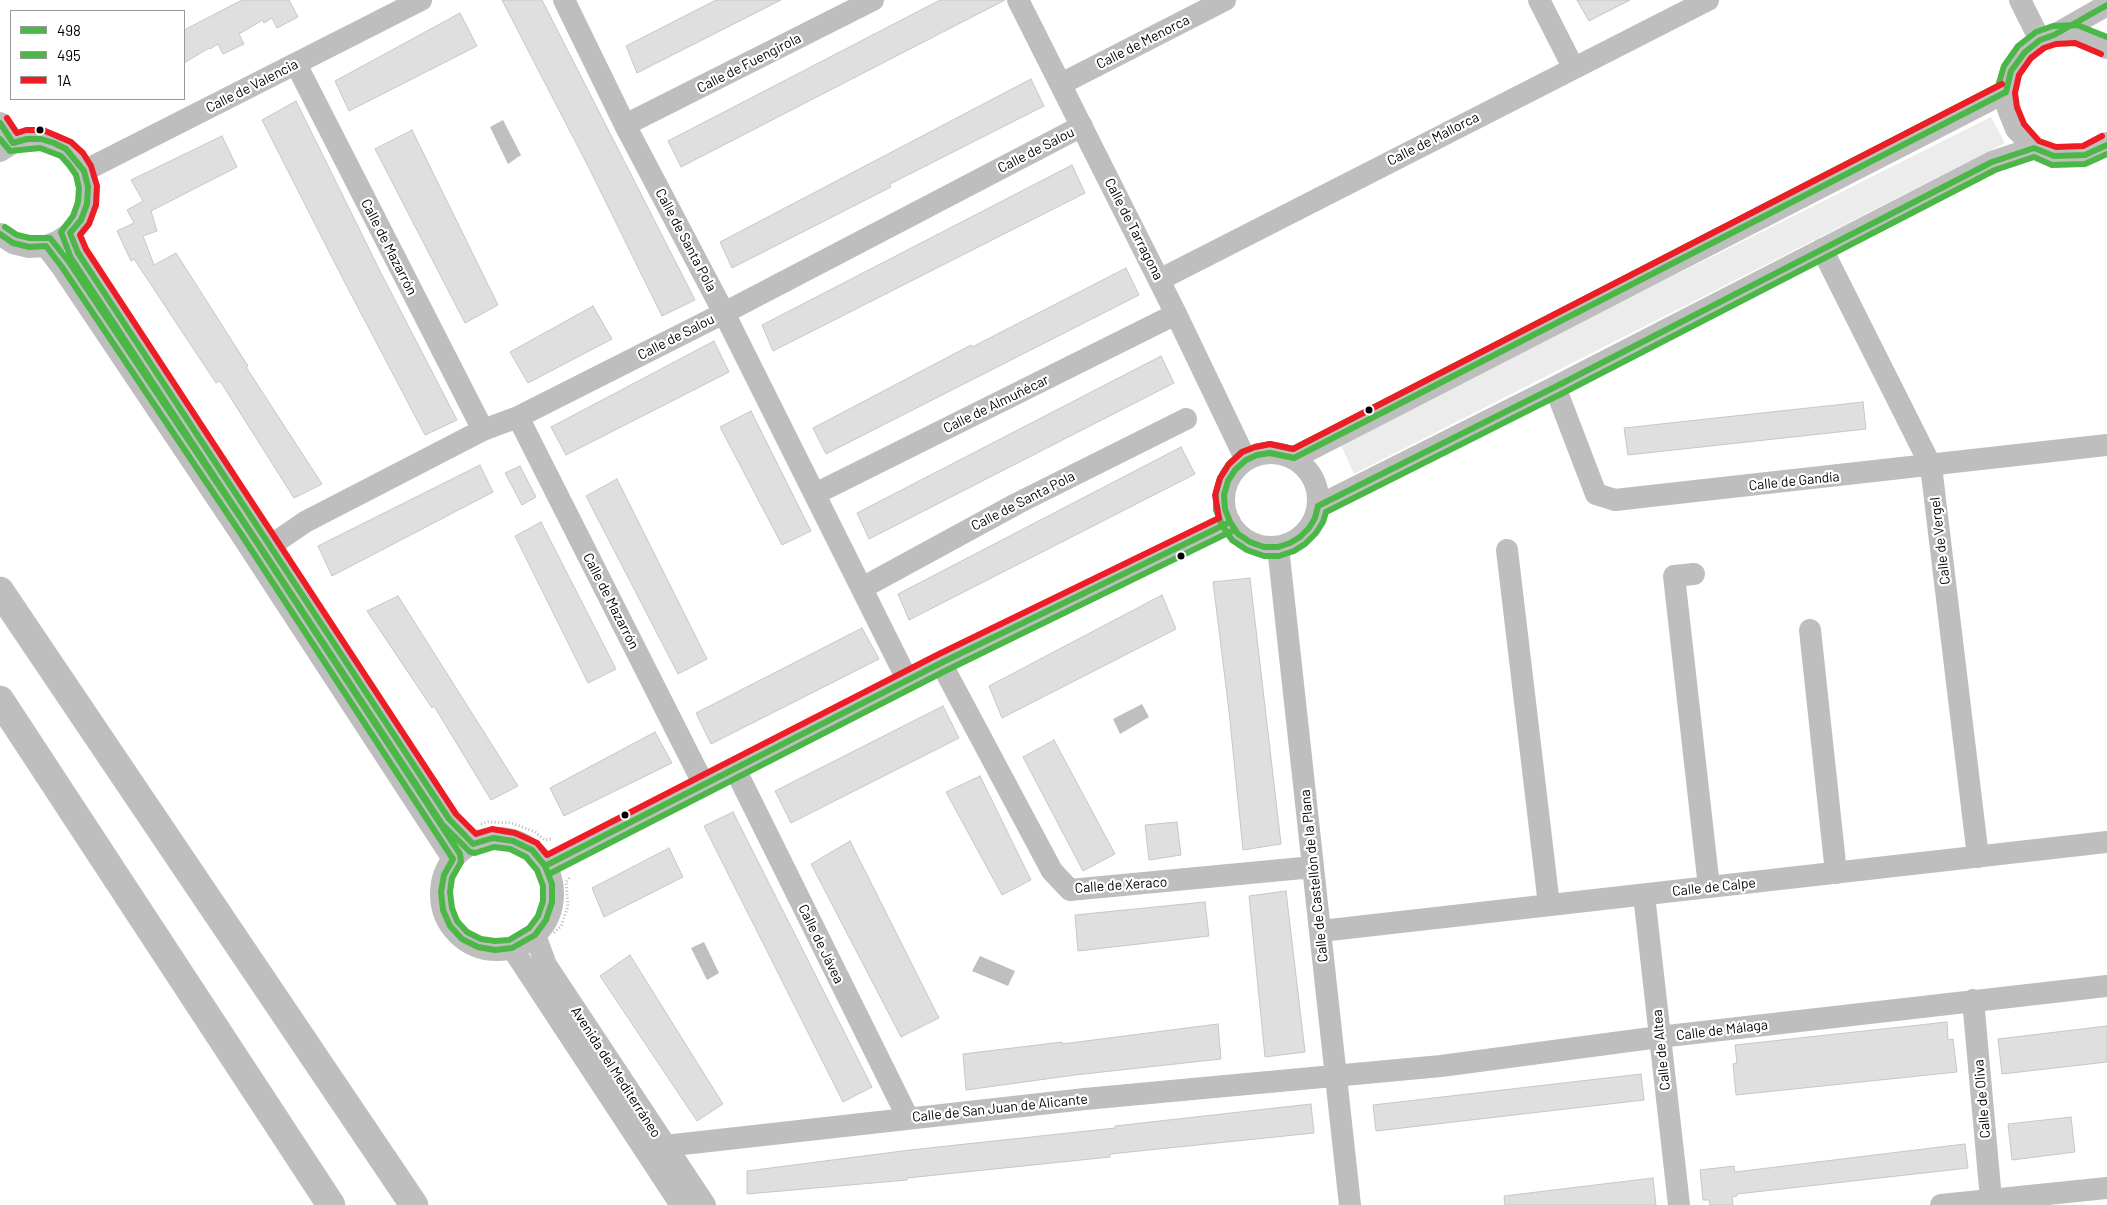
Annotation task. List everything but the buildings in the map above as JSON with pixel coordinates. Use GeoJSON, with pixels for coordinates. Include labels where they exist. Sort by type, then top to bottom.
{"type":"FeatureCollection","features":[{"type":"Feature","properties":{"kind":"highway"},"geometry":{"type":"LineString","coordinates":[[0,591],[414,1205]]}},
{"type":"Feature","properties":{"kind":"highway"},"geometry":{"type":"LineString","coordinates":[[0,700],[331,1205]]}},
{"type":"Feature","properties":{"kind":"street","name":"Calle de Valencia"},"geometry":{"type":"LineString","coordinates":[[84,171],[421,0]]}},
{"type":"Feature","properties":{"kind":"street","name":"Calle de Santa Pola"},"geometry":{"type":"LineString","coordinates":[[564,0],[625,125],[724,313],[908,681]]}},
{"type":"Feature","properties":{"kind":"street","name":"Calle de Fuengirola"},"geometry":{"type":"LineString","coordinates":[[625,125],[873,0]]}},
{"type":"Feature","properties":{"kind":"street","name":"Calle de Tarragona"},"geometry":{"type":"LineString","coordinates":[[1018,0],[1176,314],[1246,460]]}},
{"type":"Feature","properties":{"kind":"street","name":"Calle de Menorca"},"geometry":{"type":"LineString","coordinates":[[1061,84],[1225,0]]}},
{"type":"Feature","properties":{"kind":"street"},"geometry":{"type":"LineString","coordinates":[[1539,0],[1573,67]]}},
{"type":"Feature","properties":{"kind":"street","name":"Calle de Mallorca"},"geometry":{"type":"LineString","coordinates":[[1159,280],[1573,67],[1708,0]]}},
{"type":"Feature","properties":{"kind":"street"},"geometry":{"type":"LineString","coordinates":[[2020,0],[2047,38]]}},
{"type":"Feature","properties":{"kind":"street"},"geometry":{"type":"LineString","coordinates":[[2105,150],[2085,155],[2054,156],[2034,148],[2016,129],[2008,109],[2006,92],[2012,71],[2024,52],[2107,5]]}},
{"type":"Feature","properties":{"kind":"street"},"geometry":{"type":"LineString","coordinates":[[2047,38],[2076,34],[2107,48]]}},
{"type":"Feature","properties":{"kind":"street","name":"Calle de Mazarrón"},"geometry":{"type":"LineString","coordinates":[[296,64],[483,430]]}},
{"type":"Feature","properties":{"kind":"street"},"geometry":{"type":"LineString","coordinates":[[1294,458],[2006,92]]}},
{"type":"Feature","properties":{"kind":"street"},"geometry":{"type":"LineString","coordinates":[[0,123],[7,147],[26,139],[41,139],[66,149],[84,171],[88,187],[87,204],[81,220],[70,233],[59,241],[46,246],[29,247],[14,243],[0,234]]}},
{"type":"Feature","properties":{"kind":"street","name":"Calle de Salou"},"geometry":{"type":"LineString","coordinates":[[270,546],[305,522],[483,430],[518,416],[724,313],[1082,126]]}},
{"type":"Feature","properties":{"kind":"street"},"geometry":{"type":"LineString","coordinates":[[1318,506],[1555,387],[1992,162],[2034,148]]}},
{"type":"Feature","properties":{"kind":"street"},"geometry":{"type":"LineString","coordinates":[[70,233],[78,253],[449,819],[473,844]]}},
{"type":"Feature","properties":{"kind":"street"},"geometry":{"type":"LineString","coordinates":[[46,246],[68,275],[241,534],[453,859]]}},
{"type":"Feature","properties":{"kind":"street","name":"Calle de Vergel"},"geometry":{"type":"LineString","coordinates":[[1822,249],[1931,466],[1978,857]]}},
{"type":"Feature","properties":{"kind":"street","name":"Calle de Almuñécar"},"geometry":{"type":"LineString","coordinates":[[815,494],[1176,314]]}},
{"type":"Feature","properties":{"kind":"street","name":"Calle de Gandía"},"geometry":{"type":"LineString","coordinates":[[1555,387],[1596,494],[1615,500],[2107,445]]}},
{"type":"Feature","properties":{"kind":"street","name":"Calle de Mazarrón"},"geometry":{"type":"LineString","coordinates":[[518,416],[704,784]]}},
{"type":"Feature","properties":{"kind":"street","name":"Calle de Santa Pola"},"geometry":{"type":"LineString","coordinates":[[862,588],[1018,503],[1186,419]]}},
{"type":"Feature","properties":{"kind":"street"},"geometry":{"type":"LineString","coordinates":[[1270,452],[1294,458],[1305,467],[1313,478],[1318,492],[1318,506],[1315,518],[1300,537],[1290,543],[1278,547],[1250,542],[1238,534],[1230,522],[1225,509],[1224,495],[1228,481],[1235,470],[1246,460],[1257,455],[1270,452]]}},
{"type":"Feature","properties":{"kind":"street"},"geometry":{"type":"LineString","coordinates":[[545,866],[941,663],[1230,522]]}},
{"type":"Feature","properties":{"kind":"street","name":"Calle de Castellón de la Plana"},"geometry":{"type":"LineString","coordinates":[[1278,547],[1350,1205]]}},
{"type":"Feature","properties":{"kind":"street"},"geometry":{"type":"LineString","coordinates":[[1507,550],[1549,905]]}},
{"type":"Feature","properties":{"kind":"street"},"geometry":{"type":"LineString","coordinates":[[1694,574],[1674,576],[1709,887]]}},
{"type":"Feature","properties":{"kind":"street"},"geometry":{"type":"LineString","coordinates":[[1810,630],[1836,873]]}},
{"type":"Feature","properties":{"kind":"street","name":"Calle de Xeraco"},"geometry":{"type":"LineString","coordinates":[[941,663],[1052,871],[1070,890],[1313,867]]}},
{"type":"Feature","properties":{"kind":"street","name":"Calle de Jávea"},"geometry":{"type":"LineString","coordinates":[[735,769],[908,1118]]}},
{"type":"Feature","properties":{"kind":"street"},"geometry":{"type":"LineString","coordinates":[[493,838],[514,841],[532,850],[545,866],[552,884],[552,902],[546,920],[535,935],[512,948],[495,950],[478,947],[462,939],[450,926],[443,910],[441,892],[444,875],[453,859],[473,844],[493,838]]}},
{"type":"Feature","properties":{"kind":"street","name":"Calle de Calpe"},"geometry":{"type":"LineString","coordinates":[[1320,931],[2107,842]]}},
{"type":"Feature","properties":{"kind":"street","name":"Calle de Altea"},"geometry":{"type":"LineString","coordinates":[[1644,895],[1679,1205]]}},
{"type":"Feature","properties":{"kind":"street","name":"Avenida del Mediterráneo"},"geometry":{"type":"LineString","coordinates":[[535,935],[546,965],[705,1205]]}},
{"type":"Feature","properties":{"kind":"street","name":"Avenida del Mediterráneo"},"geometry":{"type":"LineString","coordinates":[[512,948],[682,1205]]}},
{"type":"Feature","properties":{"kind":"street","name":"Calle de Málaga"},"geometry":{"type":"LineString","coordinates":[[1337,1075],[1441,1066],[1659,1037],[2107,986]]}},
{"type":"Feature","properties":{"kind":"street","name":"Calle de Oliva"},"geometry":{"type":"LineString","coordinates":[[1973,1000],[1991,1198]]}},
{"type":"Feature","properties":{"kind":"street","name":"Calle de San Juan de Alicante"},"geometry":{"type":"LineString","coordinates":[[665,1146],[1094,1098],[1337,1075]]}},
{"type":"Feature","properties":{"kind":"street"},"geometry":{"type":"LineString","coordinates":[[1941,1205],[1991,1198],[2107,1188]]}},
{"type":"Feature","properties":{"kind":"shaded area"},"geometry":{"type":"Polygon","coordinates":[[[1991,117],[2005,143],[1354,474],[1340,443],[1991,117]]]}},
{"type":"Feature","properties":{"kind":"shaded area"},"geometry":{"type":"Polygon","coordinates":[[[503,120],[521,155],[508,164],[490,127],[503,120]]]}},
{"type":"Feature","properties":{"kind":"shaded area"},"geometry":{"type":"Polygon","coordinates":[[[1142,704],[1149,717],[1120,734],[1113,719],[1142,704]]]}},
{"type":"Feature","properties":{"kind":"shaded area"},"geometry":{"type":"Polygon","coordinates":[[[704,942],[719,973],[707,980],[691,948],[704,942]]]}},
{"type":"Feature","properties":{"kind":"shaded area"},"geometry":{"type":"Polygon","coordinates":[[[980,956],[1015,971],[1008,986],[972,971],[980,956]]]}},
{"type":"Feature","properties":{"kind":"transit line","name":"498"},"geometry":{"type":"LineString","coordinates":[[2107,5],[2054,35],[2040,40],[2025,52],[2011,71],[2006,92],[1294,458],[1270,453],[1257,455],[1246,460],[1235,470],[1228,481],[1224,495],[1225,509],[1230,522],[1238,534],[1250,542],[1264,547],[1278,547],[1290,543],[1309,528],[1315,518],[1318,506],[1555,387],[1992,162],[2034,148],[2054,156],[2085,155],[2107,145]]}},
{"type":"Feature","properties":{"kind":"transit line","name":"495"},"geometry":{"type":"LineString","coordinates":[[2107,37],[2077,25],[2053,26],[2036,32],[2018,46],[2004,66],[1998,86],[1293,449],[1270,444],[1242,452],[1228,465],[1220,478],[1216,493],[1216,510],[1222,525],[1232,540],[1247,550],[1264,556],[1279,556],[1294,551],[1305,544],[1316,533],[1323,522],[1326,512],[1559,395],[1995,170],[2034,157],[2052,165],[2085,164],[2107,154]]}},
{"type":"Feature","properties":{"kind":"transit line","name":"1A"},"geometry":{"type":"LineString","coordinates":[[2101,54],[2075,43],[2056,44],[2044,48],[2031,58],[2019,75],[2015,93],[2017,107],[2024,124],[2039,141],[2056,147],[2083,146],[2102,136]]}},
{"type":"Feature","properties":{"kind":"transit line","name":"1A"},"geometry":{"type":"LineString","coordinates":[[7,118],[17,133],[26,130],[43,130],[71,142],[83,153],[91,166],[97,186],[96,205],[89,224],[80,235],[86,249],[456,814],[476,834],[492,829],[515,833],[537,843],[547,855],[937,655],[1219,518],[1215,495],[1220,478],[1229,464],[1242,452],[1270,444],[1293,449],[2002,84]]}},
{"type":"Feature","properties":{"kind":"transit line","name":"498"},"geometry":{"type":"LineString","coordinates":[[0,123],[13,143],[27,139],[41,139],[54,143],[66,149],[84,171],[88,187],[87,204],[81,220],[70,233],[78,253],[449,819],[473,844],[493,838],[513,841],[532,850],[545,866],[552,884],[552,902],[546,920],[535,935],[512,948],[495,950],[478,947],[462,939],[450,926],[443,910],[441,892],[444,875],[453,859],[241,534],[62,267],[46,246],[29,247],[13,243],[0,234]]}},
{"type":"Feature","properties":{"kind":"transit line","name":"495"},"geometry":{"type":"LineString","coordinates":[[0,139],[10,151],[40,148],[61,156],[76,175],[79,188],[78,202],[73,216],[61,232],[71,258],[442,824],[470,852],[475,853],[494,847],[510,849],[526,857],[537,870],[543,886],[543,901],[538,916],[529,928],[509,940],[495,941],[481,939],[467,932],[457,921],[452,908],[450,892],[452,878],[461,862],[460,854],[248,529],[69,262],[50,238],[30,238],[17,235],[5,227]]}},
{"type":"Feature","properties":{"kind":"transit line","name":"498"},"geometry":{"type":"LineString","coordinates":[[545,866],[941,663],[1230,522]]}},
{"type":"Feature","properties":{"kind":"transit line","name":"495"},"geometry":{"type":"LineString","coordinates":[[549,874],[945,671],[1234,530]]}}]}
